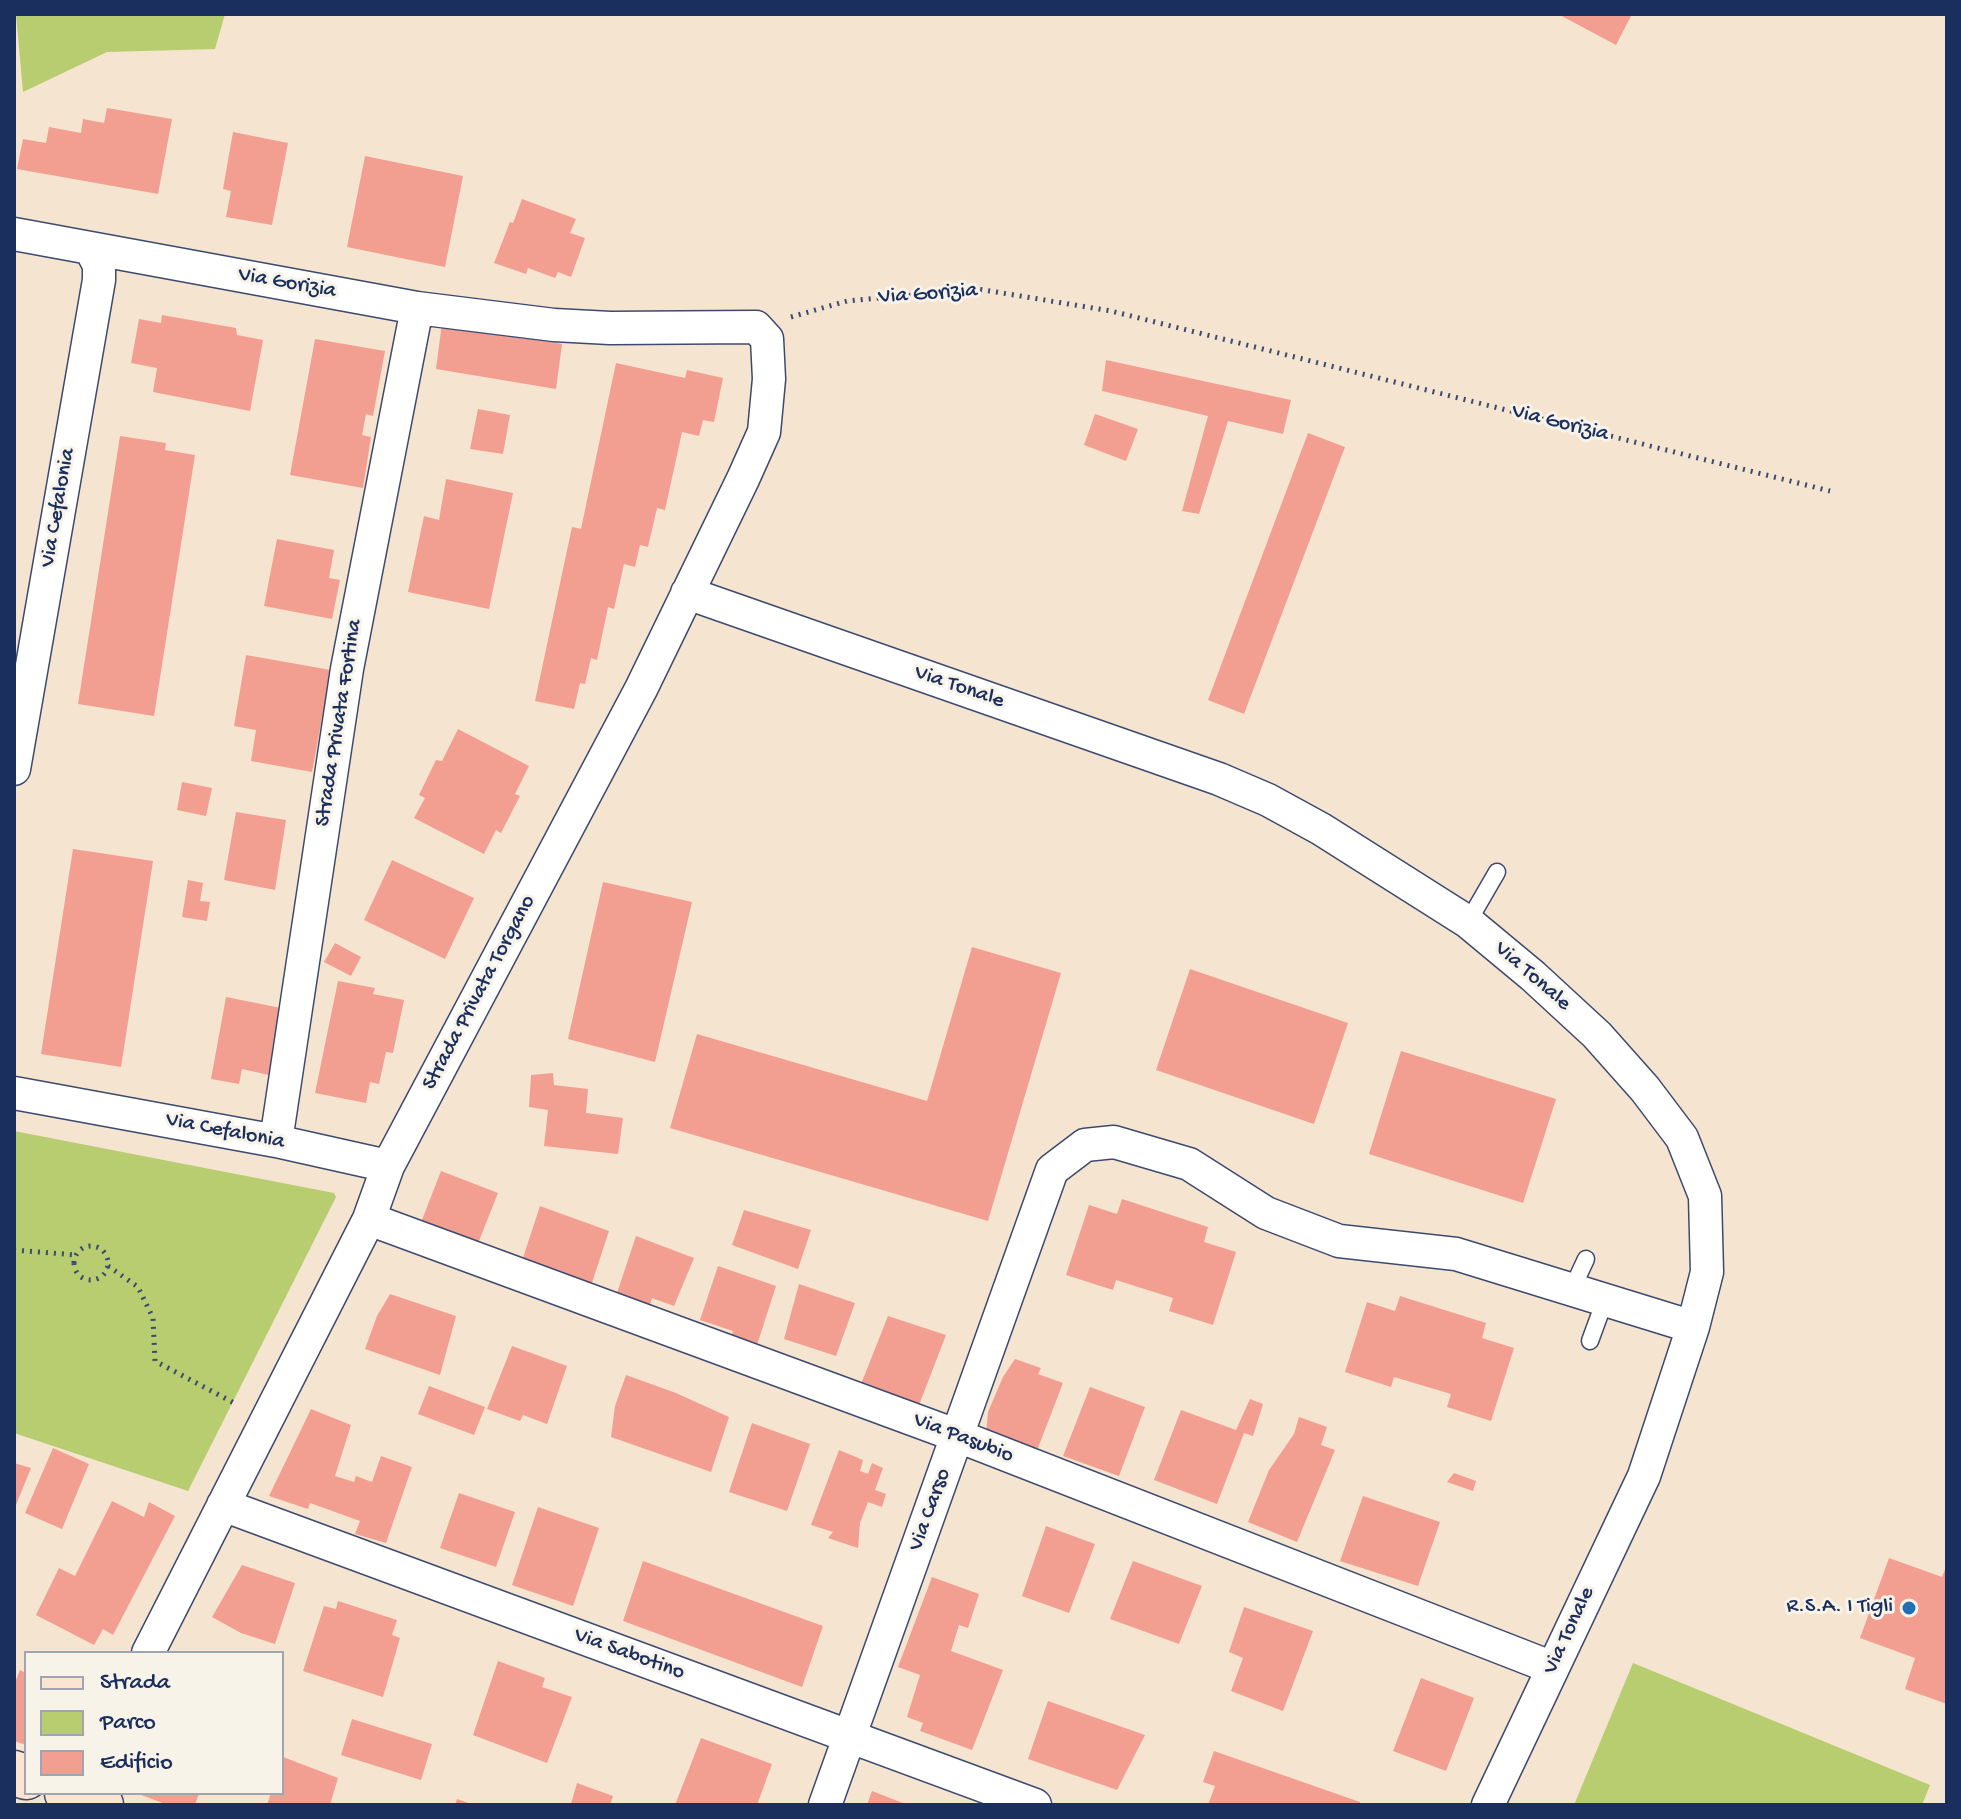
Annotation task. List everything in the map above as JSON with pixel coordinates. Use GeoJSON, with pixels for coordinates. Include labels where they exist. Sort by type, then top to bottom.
{"type":"FeatureCollection","features":[{"type":"Feature","properties":{"kind":"street","name":"Via Gorizia"},"geometry":{"type":"LineString","coordinates":[[14,234],[417,308],[554,325],[610,328],[756,327]]}},
{"type":"Feature","properties":{"kind":"street","name":"Via Cefalonia"},"geometry":{"type":"LineString","coordinates":[[14,769],[99,280],[99,265],[90,248]]}},
{"type":"Feature","properties":{"kind":"street","name":"Strada Privata Fortina"},"geometry":{"type":"LineString","coordinates":[[276,1141],[347,669],[417,308]]}},
{"type":"Feature","properties":{"kind":"street","name":"Strada Privata Torgano"},"geometry":{"type":"LineString","coordinates":[[149,1651],[369,1219],[388,1166],[641,689],[764,432],[769,379],[767,339],[756,327]]}},
{"type":"Feature","properties":{"kind":"street","name":"Via Tonale"},"geometry":{"type":"LineString","coordinates":[[687,593],[1219,779],[1268,800],[1321,829],[1468,922],[1533,976],[1597,1035],[1645,1089],[1682,1138],[1705,1196],[1707,1272],[1693,1327],[1644,1476],[1488,1805]]}},
{"type":"Feature","properties":{"kind":"street","name":"Via Cefalonia"},"geometry":{"type":"LineString","coordinates":[[14,1093],[276,1141],[388,1166]]}},
{"type":"Feature","properties":{"kind":"street","name":"Via Carso"},"geometry":{"type":"LineString","coordinates":[[825,1805],[1052,1170],[1085,1145],[1114,1142],[1189,1164],[1266,1213],[1339,1241],[1456,1254],[1572,1289]]}},
{"type":"Feature","properties":{"kind":"street","name":"Via Pasubio"},"geometry":{"type":"LineString","coordinates":[[369,1219],[958,1436],[1553,1668]]}},
{"type":"Feature","properties":{"kind":"street"},"geometry":{"type":"LineString","coordinates":[[1572,1289],[1693,1327]]}},
{"type":"Feature","properties":{"kind":"street","name":"Via Sabotino"},"geometry":{"type":"LineString","coordinates":[[223,1505],[1035,1805]]}},
{"type":"Feature","properties":{"kind":"lane"},"geometry":{"type":"LineString","coordinates":[[1468,922],[1497,872]]}},
{"type":"Feature","properties":{"kind":"lane"},"geometry":{"type":"LineString","coordinates":[[1572,1289],[1586,1259]]}},
{"type":"Feature","properties":{"kind":"lane"},"geometry":{"type":"LineString","coordinates":[[1590,1341],[1605,1300]]}},
{"type":"Feature","properties":{"kind":"path","name":"Via Gorizia"},"geometry":{"type":"LineString","coordinates":[[756,327],[847,301],[978,289],[1111,311],[1830,491]]}},
{"type":"Feature","properties":{"kind":"path"},"geometry":{"type":"LineString","coordinates":[[86,1246],[97,1247],[106,1254],[108,1266],[103,1276],[88,1280],[75,1270],[76,1255],[86,1246]]}},
{"type":"Feature","properties":{"kind":"path"},"geometry":{"type":"LineString","coordinates":[[14,1250],[76,1255]]}},
{"type":"Feature","properties":{"kind":"path"},"geometry":{"type":"LineString","coordinates":[[108,1266],[138,1287],[153,1318],[155,1361],[236,1404]]}},
{"type":"Feature","properties":{"kind":"green space"},"geometry":{"type":"Polygon","coordinates":[[[16,14],[225,14],[215,49],[107,52],[23,92],[16,14]]]}},
{"type":"Feature","properties":{"kind":"green space"},"geometry":{"type":"Polygon","coordinates":[[[14,1131],[334,1193],[336,1197],[188,1491],[14,1433],[14,1131]]]}},
{"type":"Feature","properties":{"kind":"green space"},"geometry":{"type":"Polygon","coordinates":[[[1633,1663],[1930,1785],[1922,1805],[1574,1805],[1633,1663]]]}},
{"type":"Feature","properties":{"kind":"building"},"geometry":{"type":"Polygon","coordinates":[[[1558,14],[1632,14],[1616,45],[1558,14]]]}},
{"type":"Feature","properties":{"kind":"building"},"geometry":{"type":"Polygon","coordinates":[[[107,108],[172,119],[158,194],[17,169],[23,139],[46,143],[49,127],[81,133],[83,119],[104,123],[107,108]]]}},
{"type":"Feature","properties":{"kind":"building"},"geometry":{"type":"Polygon","coordinates":[[[233,132],[288,143],[272,225],[226,217],[231,191],[223,189],[233,132]]]}},
{"type":"Feature","properties":{"kind":"building"},"geometry":{"type":"Polygon","coordinates":[[[365,156],[463,176],[445,267],[347,247],[365,156]]]}},
{"type":"Feature","properties":{"kind":"building"},"geometry":{"type":"Polygon","coordinates":[[[522,199],[576,219],[570,233],[585,238],[571,277],[558,272],[555,278],[528,268],[526,274],[494,263],[522,199]]]}},
{"type":"Feature","properties":{"kind":"building"},"geometry":{"type":"Polygon","coordinates":[[[162,315],[236,328],[237,335],[263,340],[250,411],[153,392],[157,368],[131,363],[139,319],[161,323],[162,315]]]}},
{"type":"Feature","properties":{"kind":"building"},"geometry":{"type":"Polygon","coordinates":[[[442,323],[562,344],[556,389],[436,369],[442,323]]]}},
{"type":"Feature","properties":{"kind":"building"},"geometry":{"type":"Polygon","coordinates":[[[315,339],[385,351],[373,416],[366,414],[362,435],[371,437],[363,488],[290,475],[315,339]]]}},
{"type":"Feature","properties":{"kind":"building"},"geometry":{"type":"Polygon","coordinates":[[[1106,360],[1291,400],[1283,434],[1228,421],[1199,514],[1182,511],[1208,416],[1102,391],[1106,360]]]}},
{"type":"Feature","properties":{"kind":"building"},"geometry":{"type":"Polygon","coordinates":[[[616,363],[685,378],[687,370],[723,378],[714,422],[703,420],[699,436],[682,432],[665,510],[657,508],[648,547],[640,545],[635,567],[624,564],[614,609],[608,607],[597,660],[591,658],[585,684],[580,683],[574,709],[535,701],[572,527],[581,529],[616,363]]]}},
{"type":"Feature","properties":{"kind":"building"},"geometry":{"type":"Polygon","coordinates":[[[478,409],[510,415],[503,454],[470,449],[478,409]]]}},
{"type":"Feature","properties":{"kind":"building"},"geometry":{"type":"Polygon","coordinates":[[[1095,414],[1138,429],[1126,461],[1084,445],[1095,414]]]}},
{"type":"Feature","properties":{"kind":"building"},"geometry":{"type":"Polygon","coordinates":[[[1308,433],[1345,447],[1244,714],[1208,700],[1308,433]]]}},
{"type":"Feature","properties":{"kind":"building"},"geometry":{"type":"Polygon","coordinates":[[[120,436],[166,443],[165,450],[195,455],[154,716],[78,704],[120,436]]]}},
{"type":"Feature","properties":{"kind":"building"},"geometry":{"type":"Polygon","coordinates":[[[446,479],[513,493],[489,609],[408,592],[424,516],[439,520],[446,479]]]}},
{"type":"Feature","properties":{"kind":"building"},"geometry":{"type":"Polygon","coordinates":[[[277,539],[334,550],[329,578],[340,580],[332,619],[264,606],[277,539]]]}},
{"type":"Feature","properties":{"kind":"building"},"geometry":{"type":"Polygon","coordinates":[[[246,655],[331,670],[312,772],[251,761],[256,730],[234,726],[246,655]]]}},
{"type":"Feature","properties":{"kind":"building"},"geometry":{"type":"Polygon","coordinates":[[[458,729],[529,766],[515,794],[520,796],[501,833],[496,830],[484,854],[414,818],[425,798],[419,795],[436,760],[442,761],[458,729]]]}},
{"type":"Feature","properties":{"kind":"building"},"geometry":{"type":"Polygon","coordinates":[[[182,782],[212,788],[206,816],[177,810],[182,782]]]}},
{"type":"Feature","properties":{"kind":"building"},"geometry":{"type":"Polygon","coordinates":[[[236,812],[286,820],[275,890],[224,880],[236,812]]]}},
{"type":"Feature","properties":{"kind":"building"},"geometry":{"type":"Polygon","coordinates":[[[73,849],[153,861],[121,1067],[41,1054],[73,849]]]}},
{"type":"Feature","properties":{"kind":"building"},"geometry":{"type":"Polygon","coordinates":[[[392,860],[474,898],[445,959],[364,920],[392,860]]]}},
{"type":"Feature","properties":{"kind":"building"},"geometry":{"type":"Polygon","coordinates":[[[188,880],[203,883],[200,901],[210,902],[207,921],[182,917],[188,880]]]}},
{"type":"Feature","properties":{"kind":"building"},"geometry":{"type":"Polygon","coordinates":[[[603,882],[692,902],[655,1062],[568,1039],[603,882]]]}},
{"type":"Feature","properties":{"kind":"building"},"geometry":{"type":"Polygon","coordinates":[[[335,943],[361,957],[351,976],[324,962],[335,943]]]}},
{"type":"Feature","properties":{"kind":"building"},"geometry":{"type":"Polygon","coordinates":[[[972,947],[1061,973],[988,1221],[670,1128],[697,1034],[927,1101],[972,947]]]}},
{"type":"Feature","properties":{"kind":"building"},"geometry":{"type":"Polygon","coordinates":[[[1190,969],[1348,1023],[1314,1124],[1156,1070],[1190,969]]]}},
{"type":"Feature","properties":{"kind":"building"},"geometry":{"type":"Polygon","coordinates":[[[338,981],[375,988],[373,994],[404,1000],[393,1053],[386,1052],[379,1084],[370,1082],[366,1103],[315,1093],[338,981]]]}},
{"type":"Feature","properties":{"kind":"building"},"geometry":{"type":"Polygon","coordinates":[[[226,997],[281,1008],[269,1075],[242,1069],[239,1084],[211,1079],[226,997]]]}},
{"type":"Feature","properties":{"kind":"building"},"geometry":{"type":"Polygon","coordinates":[[[1401,1051],[1556,1099],[1523,1203],[1369,1154],[1401,1051]]]}},
{"type":"Feature","properties":{"kind":"building"},"geometry":{"type":"Polygon","coordinates":[[[553,1073],[554,1085],[588,1089],[586,1113],[623,1118],[618,1154],[544,1146],[548,1110],[529,1107],[531,1075],[553,1073]]]}},
{"type":"Feature","properties":{"kind":"building"},"geometry":{"type":"Polygon","coordinates":[[[441,1171],[498,1193],[477,1246],[420,1225],[441,1171]]]}},
{"type":"Feature","properties":{"kind":"building"},"geometry":{"type":"Polygon","coordinates":[[[1122,1199],[1208,1227],[1204,1242],[1236,1252],[1213,1325],[1169,1311],[1173,1298],[1116,1280],[1113,1290],[1066,1275],[1089,1205],[1117,1214],[1122,1199]]]}},
{"type":"Feature","properties":{"kind":"building"},"geometry":{"type":"Polygon","coordinates":[[[540,1206],[609,1231],[588,1295],[519,1270],[540,1206]]]}},
{"type":"Feature","properties":{"kind":"building"},"geometry":{"type":"Polygon","coordinates":[[[744,1210],[811,1230],[798,1269],[732,1245],[744,1210]]]}},
{"type":"Feature","properties":{"kind":"building"},"geometry":{"type":"Polygon","coordinates":[[[636,1236],[694,1258],[674,1306],[652,1298],[649,1308],[616,1296],[636,1236]]]}},
{"type":"Feature","properties":{"kind":"building"},"geometry":{"type":"Polygon","coordinates":[[[718,1266],[776,1286],[756,1348],[730,1340],[733,1331],[700,1320],[718,1266]]]}},
{"type":"Feature","properties":{"kind":"building"},"geometry":{"type":"Polygon","coordinates":[[[799,1284],[855,1303],[836,1356],[784,1339],[799,1284]]]}},
{"type":"Feature","properties":{"kind":"building"},"geometry":{"type":"Polygon","coordinates":[[[390,1294],[456,1316],[440,1375],[365,1349],[377,1316],[390,1294]]]}},
{"type":"Feature","properties":{"kind":"building"},"geometry":{"type":"Polygon","coordinates":[[[1400,1296],[1486,1323],[1482,1338],[1514,1348],[1491,1421],[1447,1407],[1451,1394],[1394,1377],[1391,1387],[1345,1372],[1367,1302],[1395,1311],[1400,1296]]]}},
{"type":"Feature","properties":{"kind":"building"},"geometry":{"type":"Polygon","coordinates":[[[888,1316],[946,1335],[919,1405],[861,1384],[888,1316]]]}},
{"type":"Feature","properties":{"kind":"building"},"geometry":{"type":"Polygon","coordinates":[[[512,1346],[567,1366],[547,1424],[523,1415],[520,1421],[487,1409],[512,1346]]]}},
{"type":"Feature","properties":{"kind":"building"},"geometry":{"type":"Polygon","coordinates":[[[1015,1359],[1041,1368],[1038,1374],[1063,1383],[1036,1453],[986,1435],[988,1412],[1003,1377],[1015,1359]]]}},
{"type":"Feature","properties":{"kind":"building"},"geometry":{"type":"Polygon","coordinates":[[[626,1375],[729,1417],[711,1472],[611,1437],[615,1406],[626,1375]]]}},
{"type":"Feature","properties":{"kind":"building"},"geometry":{"type":"Polygon","coordinates":[[[429,1386],[485,1407],[474,1435],[418,1414],[429,1386]]]}},
{"type":"Feature","properties":{"kind":"building"},"geometry":{"type":"Polygon","coordinates":[[[1090,1387],[1145,1407],[1119,1476],[1063,1456],[1090,1387]]]}},
{"type":"Feature","properties":{"kind":"building"},"geometry":{"type":"Polygon","coordinates":[[[1250,1399],[1263,1404],[1253,1436],[1244,1433],[1217,1504],[1154,1480],[1181,1410],[1236,1430],[1250,1399]]]}},
{"type":"Feature","properties":{"kind":"building"},"geometry":{"type":"Polygon","coordinates":[[[311,1409],[351,1425],[335,1476],[354,1482],[356,1476],[372,1482],[381,1456],[412,1467],[386,1543],[355,1534],[360,1521],[310,1503],[308,1509],[269,1496],[311,1409]]]}},
{"type":"Feature","properties":{"kind":"building"},"geometry":{"type":"Polygon","coordinates":[[[1299,1417],[1327,1427],[1321,1445],[1335,1450],[1297,1542],[1248,1522],[1269,1470],[1294,1434],[1299,1417]]]}},
{"type":"Feature","properties":{"kind":"building"},"geometry":{"type":"Polygon","coordinates":[[[752,1423],[810,1444],[787,1511],[729,1492],[752,1423]]]}},
{"type":"Feature","properties":{"kind":"building"},"geometry":{"type":"Polygon","coordinates":[[[53,1448],[89,1464],[62,1529],[25,1513],[53,1448]]]}},
{"type":"Feature","properties":{"kind":"building"},"geometry":{"type":"Polygon","coordinates":[[[839,1450],[863,1460],[860,1471],[868,1474],[872,1463],[883,1468],[875,1490],[886,1494],[882,1507],[868,1502],[860,1523],[858,1548],[828,1538],[833,1532],[811,1525],[839,1450]]]}},
{"type":"Feature","properties":{"kind":"building"},"geometry":{"type":"Polygon","coordinates":[[[14,1463],[31,1468],[14,1510],[14,1463]]]}},
{"type":"Feature","properties":{"kind":"building"},"geometry":{"type":"Polygon","coordinates":[[[1454,1473],[1476,1481],[1473,1491],[1447,1482],[1454,1473]]]}},
{"type":"Feature","properties":{"kind":"building"},"geometry":{"type":"Polygon","coordinates":[[[459,1493],[515,1512],[496,1567],[440,1548],[459,1493]]]}},
{"type":"Feature","properties":{"kind":"building"},"geometry":{"type":"Polygon","coordinates":[[[1363,1496],[1440,1522],[1418,1586],[1340,1561],[1363,1496]]]}},
{"type":"Feature","properties":{"kind":"building"},"geometry":{"type":"Polygon","coordinates":[[[112,1501],[144,1517],[149,1502],[175,1516],[113,1635],[103,1629],[94,1645],[36,1615],[59,1568],[75,1576],[112,1501]]]}},
{"type":"Feature","properties":{"kind":"building"},"geometry":{"type":"Polygon","coordinates":[[[538,1507],[599,1528],[573,1606],[512,1585],[538,1507]]]}},
{"type":"Feature","properties":{"kind":"building"},"geometry":{"type":"Polygon","coordinates":[[[1046,1526],[1095,1544],[1069,1613],[1022,1596],[1046,1526]]]}},
{"type":"Feature","properties":{"kind":"building","name":"R.S.A. I Tigli"},"geometry":{"type":"Polygon","coordinates":[[[1889,1558],[1942,1577],[1947,1564],[1947,1704],[1905,1689],[1915,1658],[1860,1638],[1889,1558]]]}},
{"type":"Feature","properties":{"kind":"building"},"geometry":{"type":"Polygon","coordinates":[[[643,1561],[823,1626],[802,1687],[623,1621],[643,1561]]]}},
{"type":"Feature","properties":{"kind":"building"},"geometry":{"type":"Polygon","coordinates":[[[1133,1561],[1202,1586],[1179,1644],[1110,1619],[1133,1561]]]}},
{"type":"Feature","properties":{"kind":"building"},"geometry":{"type":"Polygon","coordinates":[[[242,1565],[295,1583],[275,1644],[241,1633],[212,1617],[242,1565]]]}},
{"type":"Feature","properties":{"kind":"building"},"geometry":{"type":"Polygon","coordinates":[[[932,1577],[979,1594],[968,1628],[959,1625],[951,1651],[1003,1670],[972,1750],[920,1731],[923,1723],[907,1717],[920,1675],[898,1667],[932,1577]]]}},
{"type":"Feature","properties":{"kind":"building"},"geometry":{"type":"Polygon","coordinates":[[[338,1601],[397,1620],[392,1635],[400,1638],[383,1697],[303,1671],[324,1606],[336,1609],[338,1601]]]}},
{"type":"Feature","properties":{"kind":"building"},"geometry":{"type":"Polygon","coordinates":[[[1244,1607],[1313,1631],[1283,1711],[1231,1691],[1243,1658],[1229,1652],[1244,1607]]]}},
{"type":"Feature","properties":{"kind":"building"},"geometry":{"type":"Polygon","coordinates":[[[498,1661],[545,1678],[542,1687],[572,1697],[547,1763],[473,1735],[498,1661]]]}},
{"type":"Feature","properties":{"kind":"building"},"geometry":{"type":"Polygon","coordinates":[[[20,1670],[24,1672],[24,1744],[14,1741],[14,1685],[20,1670]]]}},
{"type":"Feature","properties":{"kind":"building"},"geometry":{"type":"Polygon","coordinates":[[[1421,1678],[1474,1698],[1446,1771],[1393,1751],[1421,1678]]]}},
{"type":"Feature","properties":{"kind":"building"},"geometry":{"type":"Polygon","coordinates":[[[1048,1701],[1145,1735],[1117,1790],[1028,1759],[1048,1701]]]}},
{"type":"Feature","properties":{"kind":"building"},"geometry":{"type":"Polygon","coordinates":[[[352,1719],[432,1744],[421,1780],[341,1755],[352,1719]]]}},
{"type":"Feature","properties":{"kind":"building"},"geometry":{"type":"Polygon","coordinates":[[[701,1738],[772,1764],[757,1805],[675,1805],[701,1738]]]}},
{"type":"Feature","properties":{"kind":"building"},"geometry":{"type":"Polygon","coordinates":[[[1214,1751],[1360,1802],[1360,1805],[1208,1805],[1215,1786],[1203,1782],[1214,1751]]]}},
{"type":"Feature","properties":{"kind":"building"},"geometry":{"type":"Polygon","coordinates":[[[284,1757],[338,1778],[330,1805],[267,1805],[270,1795],[284,1795],[284,1757]]]}},
{"type":"Feature","properties":{"kind":"building"},"geometry":{"type":"Polygon","coordinates":[[[577,1783],[613,1796],[610,1805],[571,1804],[577,1783]]]}},
{"type":"Feature","properties":{"kind":"building"},"geometry":{"type":"Polygon","coordinates":[[[872,1791],[908,1805],[867,1805],[872,1791]]]}},
{"type":"Feature","properties":{"kind":"building"},"geometry":{"type":"Polygon","coordinates":[[[141,1795],[198,1795],[195,1805],[168,1805],[141,1795]]]}},
{"type":"Feature","properties":{"kind":"building"},"geometry":{"type":"Polygon","coordinates":[[[457,1799],[474,1805],[455,1805],[457,1799]]]}},
{"type":"Feature","properties":{"kind":"place","name":"R.S.A. I Tigli"},"geometry":{"type":"Point","coordinates":[1909,1608]}}]}
